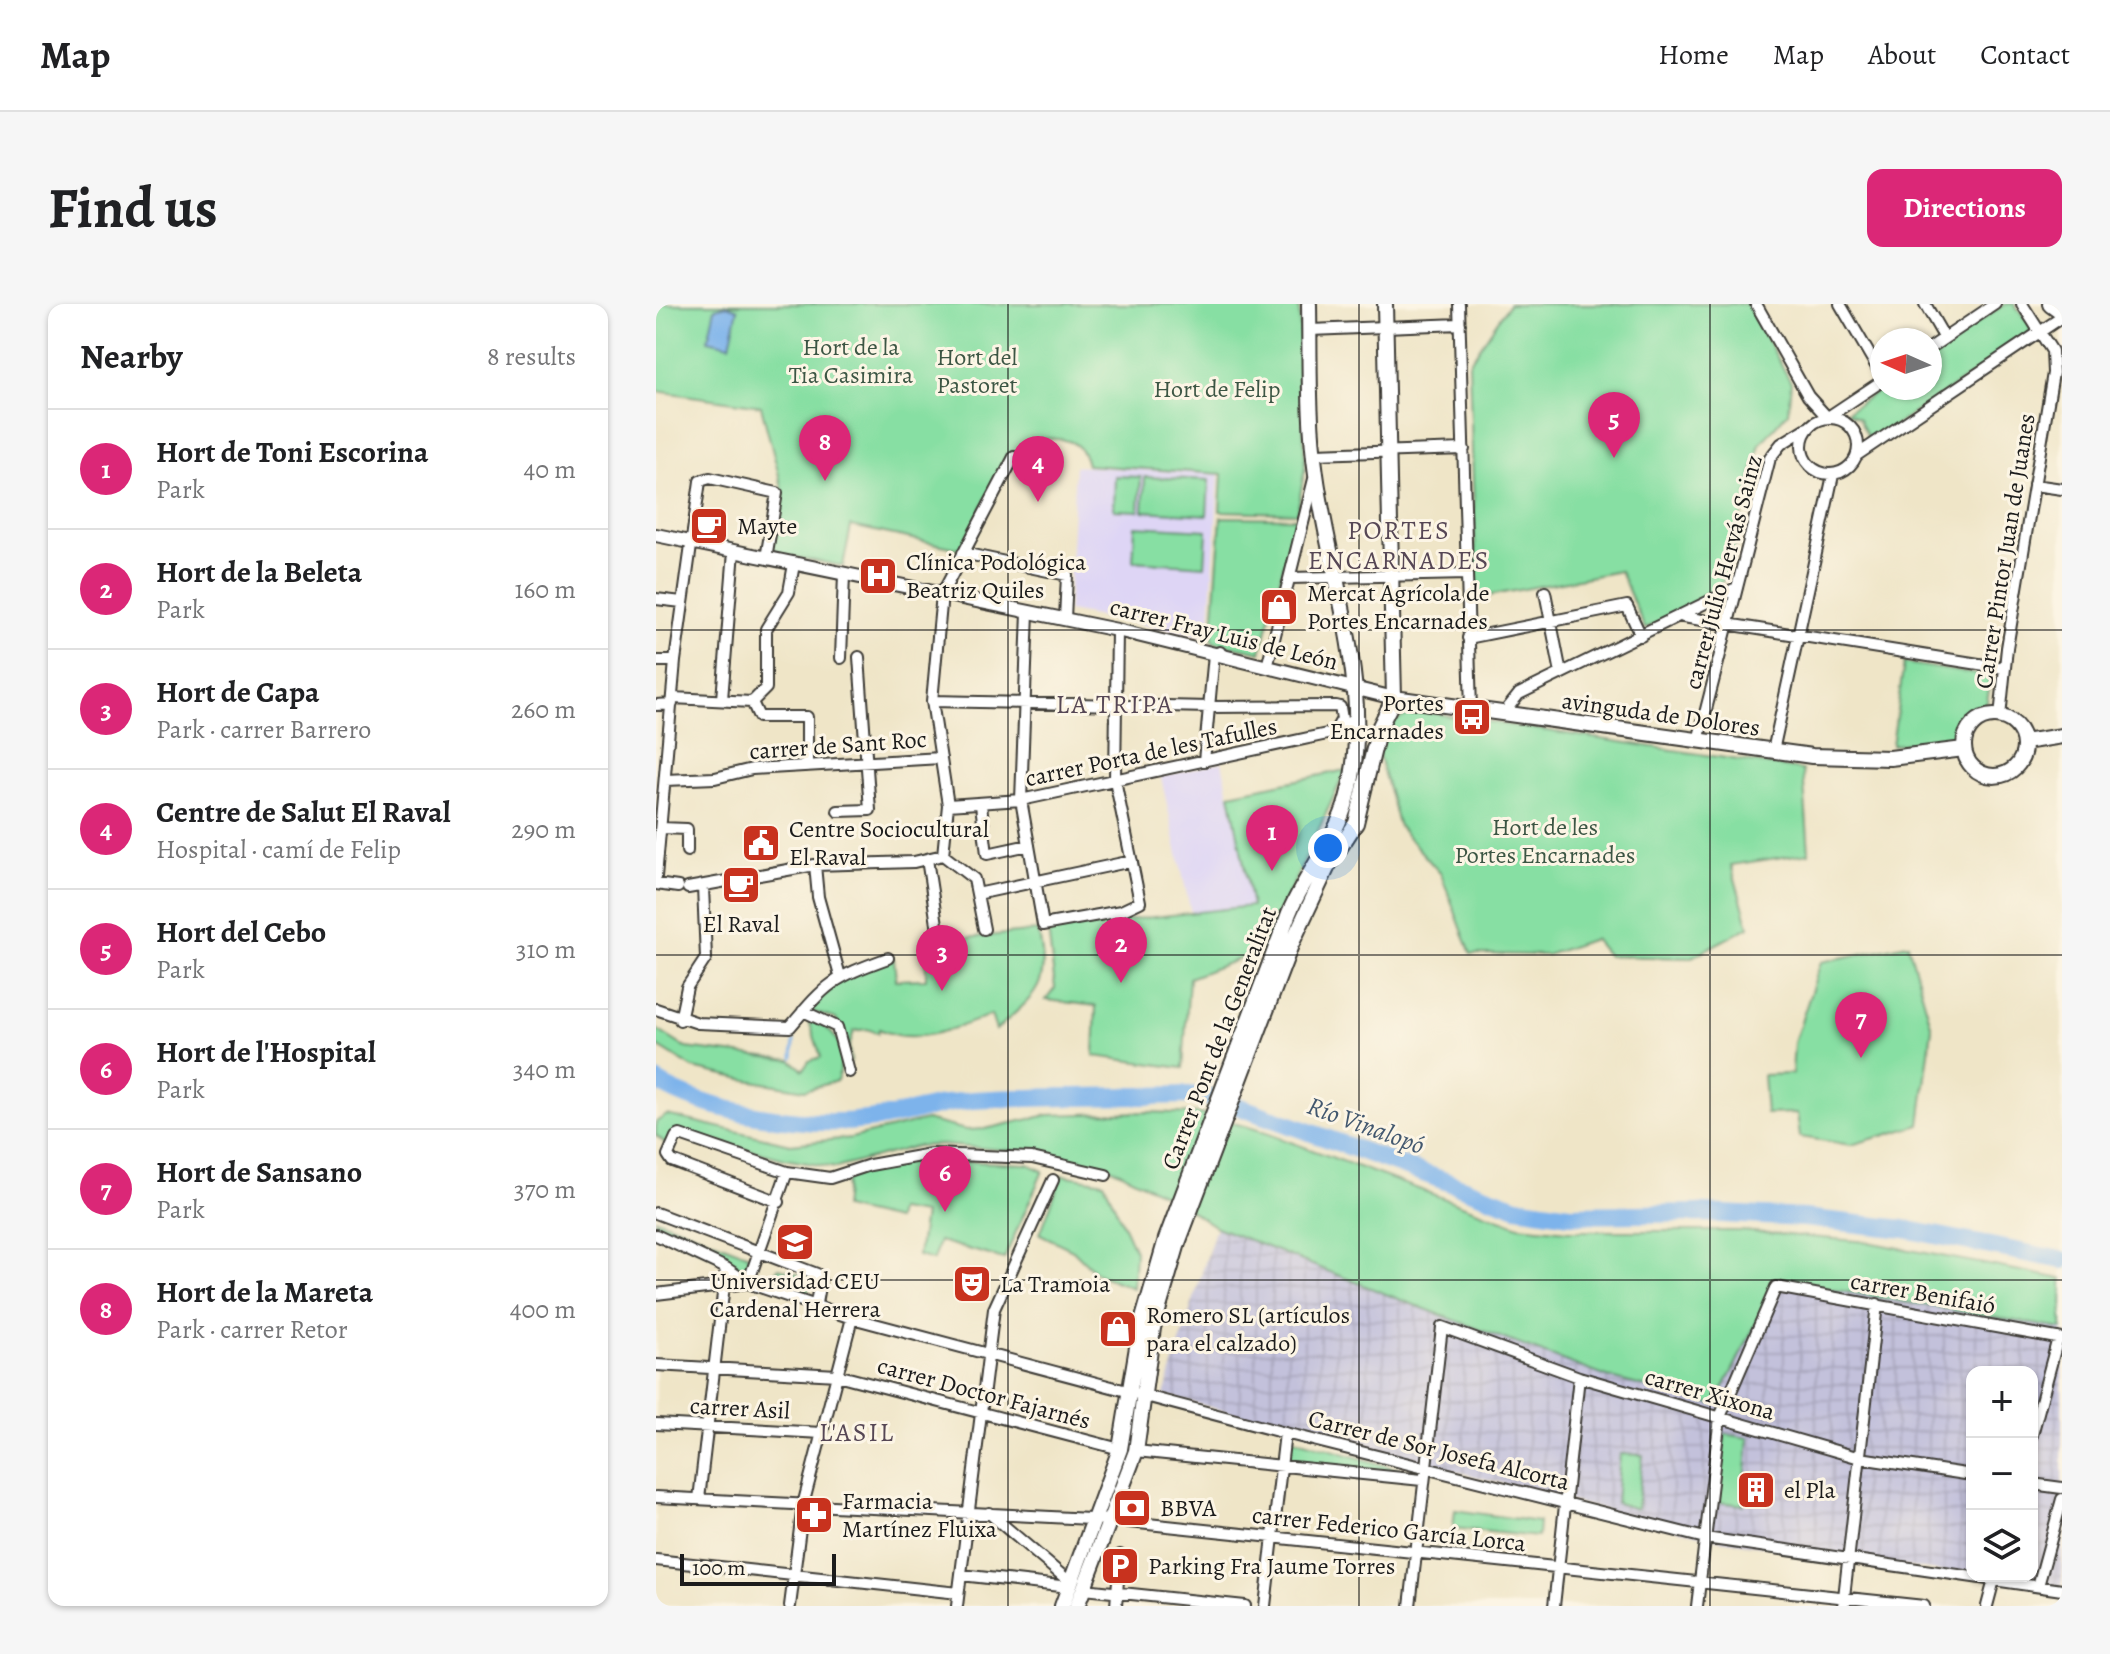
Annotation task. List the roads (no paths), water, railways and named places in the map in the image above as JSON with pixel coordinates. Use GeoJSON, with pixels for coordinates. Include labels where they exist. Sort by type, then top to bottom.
{"type":"FeatureCollection","features":[{"type":"Feature","properties":{"kind":"main road","name":"Carrer Pont de la Generalitat"},"geometry":{"type":"LineString","coordinates":[[1172,1241],[1275,968],[1301,884],[1347,802],[1352,775],[1354,689],[1316,473],[1309,304]]}},
{"type":"Feature","properties":{"kind":"main road"},"geometry":{"type":"LineString","coordinates":[[1385,304],[1394,698]]}},
{"type":"Feature","properties":{"kind":"main road"},"geometry":{"type":"LineString","coordinates":[[2051,304],[2062,314]]}},
{"type":"Feature","properties":{"kind":"main road","name":"Carrer Pont de la Generalitat"},"geometry":{"type":"LineString","coordinates":[[1275,968],[1328,866],[1356,823],[1379,728],[1394,698]]}},
{"type":"Feature","properties":{"kind":"main road","name":"avinguda de Dolores"},"geometry":{"type":"LineString","coordinates":[[1394,698],[1848,759],[1964,749]]}},
{"type":"Feature","properties":{"kind":"main road"},"geometry":{"type":"LineString","coordinates":[[2000,717],[2017,727],[2024,742],[2020,763],[2000,776],[1986,776],[1974,770],[1964,749],[1966,735],[1974,724],[1984,718],[2000,717]]}},
{"type":"Feature","properties":{"kind":"main road"},"geometry":{"type":"LineString","coordinates":[[1354,718],[1362,726],[1379,728]]}},
{"type":"Feature","properties":{"kind":"main road"},"geometry":{"type":"LineString","coordinates":[[2024,742],[2062,736]]}},
{"type":"Feature","properties":{"kind":"main road"},"geometry":{"type":"LineString","coordinates":[[1128,1450],[1129,1391],[1140,1329],[1172,1241]]}},
{"type":"Feature","properties":{"kind":"main road"},"geometry":{"type":"LineString","coordinates":[[1062,1606],[1075,1586],[1128,1450],[1144,1395],[1153,1328],[1172,1241]]}},
{"type":"Feature","properties":{"kind":"main road"},"geometry":{"type":"LineString","coordinates":[[1075,1586],[1077,1606]]}},
{"type":"Feature","properties":{"kind":"street"},"geometry":{"type":"LineString","coordinates":[[1459,304],[1471,710]]}},
{"type":"Feature","properties":{"kind":"street"},"geometry":{"type":"LineString","coordinates":[[1756,304],[1808,396],[1828,417],[1843,421],[1852,429],[1858,441],[1857,455]]}},
{"type":"Feature","properties":{"kind":"street"},"geometry":{"type":"LineString","coordinates":[[1840,304],[1870,358]]}},
{"type":"Feature","properties":{"kind":"street"},"geometry":{"type":"LineString","coordinates":[[1925,304],[1944,337],[1995,304]]}},
{"type":"Feature","properties":{"kind":"street","name":"Carrer Pintor Juan de Juanes"},"geometry":{"type":"LineString","coordinates":[[2000,717],[2004,668],[2054,358],[2022,304]]}},
{"type":"Feature","properties":{"kind":"street"},"geometry":{"type":"LineString","coordinates":[[1870,387],[1807,428],[1802,451],[1807,464],[1823,474],[1833,475],[1846,470],[1857,455],[2040,335],[2062,314]]}},
{"type":"Feature","properties":{"kind":"street"},"geometry":{"type":"LineString","coordinates":[[1310,330],[1460,324]]}},
{"type":"Feature","properties":{"kind":"street","name":"carrer Julio Hervás Sainz"},"geometry":{"type":"LineString","coordinates":[[1698,741],[1734,589],[1770,458],[1781,444],[1807,428]]}},
{"type":"Feature","properties":{"kind":"street"},"geometry":{"type":"LineString","coordinates":[[1315,454],[1464,449]]}},
{"type":"Feature","properties":{"kind":"street"},"geometry":{"type":"LineString","coordinates":[[943,855],[948,805],[932,701],[942,594],[1014,457]]}},
{"type":"Feature","properties":{"kind":"street"},"geometry":{"type":"LineString","coordinates":[[1267,667],[1316,473]]}},
{"type":"Feature","properties":{"kind":"street"},"geometry":{"type":"LineString","coordinates":[[1773,751],[1833,475]]}},
{"type":"Feature","properties":{"kind":"street"},"geometry":{"type":"LineString","coordinates":[[656,877],[675,661],[689,542],[700,481],[710,478],[771,490],[778,498],[766,558]]}},
{"type":"Feature","properties":{"kind":"street"},"geometry":{"type":"LineString","coordinates":[[2034,485],[2062,489]]}},
{"type":"Feature","properties":{"kind":"street","name":"carrer Fray Luis de León"},"geometry":{"type":"LineString","coordinates":[[656,535],[1117,630],[1354,689]]}},
{"type":"Feature","properties":{"kind":"street"},"geometry":{"type":"LineString","coordinates":[[722,699],[734,551]]}},
{"type":"Feature","properties":{"kind":"street"},"geometry":{"type":"LineString","coordinates":[[963,553],[1067,575],[1065,619]]}},
{"type":"Feature","properties":{"kind":"street"},"geometry":{"type":"LineString","coordinates":[[752,702],[766,688],[766,629],[789,592],[794,564]]}},
{"type":"Feature","properties":{"kind":"street"},"geometry":{"type":"LineString","coordinates":[[841,658],[844,574]]}},
{"type":"Feature","properties":{"kind":"street"},"geometry":{"type":"LineString","coordinates":[[1290,578],[1467,574]]}},
{"type":"Feature","properties":{"kind":"street"},"geometry":{"type":"LineString","coordinates":[[1503,714],[1519,694],[1683,617],[1734,589]]}},
{"type":"Feature","properties":{"kind":"street"},"geometry":{"type":"LineString","coordinates":[[1545,592],[1561,673]]}},
{"type":"Feature","properties":{"kind":"street"},"geometry":{"type":"LineString","coordinates":[[656,599],[682,602]]}},
{"type":"Feature","properties":{"kind":"street"},"geometry":{"type":"LineString","coordinates":[[1468,638],[1627,606],[1641,636]]}},
{"type":"Feature","properties":{"kind":"street"},"geometry":{"type":"LineString","coordinates":[[1028,612],[1021,800],[1043,925],[1121,911],[1140,902],[1115,780],[1117,630]]}},
{"type":"Feature","properties":{"kind":"street"},"geometry":{"type":"LineString","coordinates":[[1683,617],[2004,668]]}},
{"type":"Feature","properties":{"kind":"street"},"geometry":{"type":"LineString","coordinates":[[1204,761],[1214,654],[1224,652],[1259,658],[1272,648]]}},
{"type":"Feature","properties":{"kind":"street"},"geometry":{"type":"LineString","coordinates":[[838,811],[870,810],[859,657]]}},
{"type":"Feature","properties":{"kind":"street"},"geometry":{"type":"LineString","coordinates":[[656,661],[675,661]]}},
{"type":"Feature","properties":{"kind":"street","name":"avinguda de Dolores"},"geometry":{"type":"LineString","coordinates":[[1354,689],[1394,698]]}},
{"type":"Feature","properties":{"kind":"street"},"geometry":{"type":"LineString","coordinates":[[656,705],[672,701],[722,699],[752,702]]}},
{"type":"Feature","properties":{"kind":"street"},"geometry":{"type":"LineString","coordinates":[[932,701],[1210,707],[1336,706],[1340,707],[1342,719],[1334,733]]}},
{"type":"Feature","properties":{"kind":"street"},"geometry":{"type":"LineString","coordinates":[[752,702],[759,717],[807,717],[807,765]]}},
{"type":"Feature","properties":{"kind":"street","name":"carrer Porta de les Tafulles"},"geometry":{"type":"LineString","coordinates":[[948,805],[1021,800],[1204,761],[1334,733],[1350,727],[1354,718]]}},
{"type":"Feature","properties":{"kind":"street","name":"carrer de Sant Roc"},"geometry":{"type":"LineString","coordinates":[[665,780],[807,765],[941,758]]}},
{"type":"Feature","properties":{"kind":"street"},"geometry":{"type":"LineString","coordinates":[[981,805],[987,854],[1029,845]]}},
{"type":"Feature","properties":{"kind":"street"},"geometry":{"type":"LineString","coordinates":[[661,828],[687,829],[687,851]]}},
{"type":"Feature","properties":{"kind":"street"},"geometry":{"type":"LineString","coordinates":[[656,884],[703,887],[815,865],[927,859],[943,855]]}},
{"type":"Feature","properties":{"kind":"street"},"geometry":{"type":"LineString","coordinates":[[943,855],[974,879],[984,929]]}},
{"type":"Feature","properties":{"kind":"street"},"geometry":{"type":"LineString","coordinates":[[927,859],[938,931]]}},
{"type":"Feature","properties":{"kind":"street"},"geometry":{"type":"LineString","coordinates":[[977,894],[1132,861]]}},
{"type":"Feature","properties":{"kind":"street"},"geometry":{"type":"LineString","coordinates":[[815,865],[818,897],[840,976]]}},
{"type":"Feature","properties":{"kind":"street"},"geometry":{"type":"LineString","coordinates":[[680,1020],[687,987],[706,958],[703,887]]}},
{"type":"Feature","properties":{"kind":"street"},"geometry":{"type":"LineString","coordinates":[[656,1009],[680,1020],[790,1027],[822,988],[840,976],[888,958]]}},
{"type":"Feature","properties":{"kind":"street"},"geometry":{"type":"LineString","coordinates":[[803,1011],[837,1027],[849,1072]]}},
{"type":"Feature","properties":{"kind":"street"},"geometry":{"type":"LineString","coordinates":[[779,1202],[672,1161],[668,1155],[680,1135],[787,1172],[835,1178],[870,1165],[931,1154],[1032,1158],[1106,1175]]}},
{"type":"Feature","properties":{"kind":"street"},"geometry":{"type":"LineString","coordinates":[[748,1283],[787,1172]]}},
{"type":"Feature","properties":{"kind":"street"},"geometry":{"type":"LineString","coordinates":[[957,1606],[994,1309],[1053,1180]]}},
{"type":"Feature","properties":{"kind":"street"},"geometry":{"type":"LineString","coordinates":[[656,1213],[817,1274],[820,1281],[816,1303]]}},
{"type":"Feature","properties":{"kind":"street"},"geometry":{"type":"LineString","coordinates":[[656,1235],[726,1268],[748,1283]]}},
{"type":"Feature","properties":{"kind":"street"},"geometry":{"type":"LineString","coordinates":[[699,1499],[726,1268]]}},
{"type":"Feature","properties":{"kind":"street"},"geometry":{"type":"LineString","coordinates":[[656,1294],[748,1283]]}},
{"type":"Feature","properties":{"kind":"street","name":"Carrer de Sor Josefa Alcorta"},"geometry":{"type":"LineString","coordinates":[[748,1283],[816,1303],[852,1318],[1285,1433],[1705,1538],[1966,1575]]}},
{"type":"Feature","properties":{"kind":"street","name":"carrer Benifaió"},"geometry":{"type":"LineString","coordinates":[[1720,1417],[1776,1287],[2060,1338]]}},
{"type":"Feature","properties":{"kind":"street"},"geometry":{"type":"LineString","coordinates":[[1844,1602],[1877,1304]]}},
{"type":"Feature","properties":{"kind":"street"},"geometry":{"type":"LineString","coordinates":[[790,1606],[803,1505],[852,1318]]}},
{"type":"Feature","properties":{"kind":"street","name":"carrer Xixona"},"geometry":{"type":"LineString","coordinates":[[1424,1467],[1442,1327],[1579,1377],[1860,1458],[1966,1474]]}},
{"type":"Feature","properties":{"kind":"street"},"geometry":{"type":"LineString","coordinates":[[2038,1414],[2060,1338]]}},
{"type":"Feature","properties":{"kind":"street","name":"carrer Doctor Fajarnés"},"geometry":{"type":"LineString","coordinates":[[656,1365],[837,1375],[1128,1450],[1422,1480]]}},
{"type":"Feature","properties":{"kind":"street"},"geometry":{"type":"LineString","coordinates":[[1554,1606],[1579,1377]]}},
{"type":"Feature","properties":{"kind":"street"},"geometry":{"type":"LineString","coordinates":[[1697,1606],[1720,1417]]}},
{"type":"Feature","properties":{"kind":"street","name":"carrer Asil"},"geometry":{"type":"LineString","coordinates":[[656,1424],[822,1433]]}},
{"type":"Feature","properties":{"kind":"street"},"geometry":{"type":"LineString","coordinates":[[1265,1606],[1285,1433]]}},
{"type":"Feature","properties":{"kind":"street"},"geometry":{"type":"LineString","coordinates":[[1410,1606],[1424,1467]]}},
{"type":"Feature","properties":{"kind":"street"},"geometry":{"type":"LineString","coordinates":[[2038,1485],[2062,1488]]}},
{"type":"Feature","properties":{"kind":"street","name":"carrer Federico García Lorca"},"geometry":{"type":"LineString","coordinates":[[656,1497],[1103,1519],[1700,1582],[1844,1602],[1924,1606]]}},
{"type":"Feature","properties":{"kind":"street"},"geometry":{"type":"LineString","coordinates":[[2038,1586],[2062,1499]]}},
{"type":"Feature","properties":{"kind":"street"},"geometry":{"type":"LineString","coordinates":[[989,1513],[1075,1586]]}},
{"type":"Feature","properties":{"kind":"street"},"geometry":{"type":"LineString","coordinates":[[1116,1606],[1120,1555]]}},
{"type":"Feature","properties":{"kind":"street"},"geometry":{"type":"LineString","coordinates":[[656,1560],[958,1593]]}},
{"type":"Feature","properties":{"kind":"street"},"geometry":{"type":"LineString","coordinates":[[961,1575],[1245,1606]]}},
{"type":"Feature","properties":{"kind":"street"},"geometry":{"type":"LineString","coordinates":[[1987,1606],[1993,1582]]}},
{"type":"Feature","properties":{"kind":"street","name":"Carrer de Sor Josefa Alcorta"},"geometry":{"type":"LineString","coordinates":[[2016,1582],[2062,1590]]}},
{"type":"Feature","properties":{"kind":"water"},"geometry":{"type":"Polygon","coordinates":[[[727,305],[738,309],[730,345],[708,340],[715,308],[727,305]]]}},
{"type":"Feature","properties":{"kind":"waterway"},"geometry":{"type":"LineString","coordinates":[[793,1058],[794,1041]]}},
{"type":"Feature","properties":{"kind":"waterway","name":"Río Vinalopó"},"geometry":{"type":"LineString","coordinates":[[656,1081],[702,1102],[730,1110],[816,1122],[881,1118],[974,1100],[1187,1095],[1215,1098],[1517,1207],[1570,1215],[1703,1213],[1804,1218],[1904,1229],[2062,1260]]}},
{"type":"Feature","properties":{"kind":"place","name":"Hort del Cebo"},"geometry":{"type":"Point","coordinates":[1614,458]}},
{"type":"Feature","properties":{"kind":"place","name":"Hort de la Mareta"},"geometry":{"type":"Point","coordinates":[825,481]}},
{"type":"Feature","properties":{"kind":"place","name":"Centre de Salut El Raval"},"geometry":{"type":"Point","coordinates":[1038,502]}},
{"type":"Feature","properties":{"kind":"place","name":"Mayte"},"geometry":{"type":"Point","coordinates":[709,526]}},
{"type":"Feature","properties":{"kind":"place","name":"Clínica Podológica Beatriz Quiles"},"geometry":{"type":"Point","coordinates":[878,576]}},
{"type":"Feature","properties":{"kind":"place","name":"Mercat Agrícola de Portes Encarnades"},"geometry":{"type":"Point","coordinates":[1279,607]}},
{"type":"Feature","properties":{"kind":"place","name":"Portes Encarnades"},"geometry":{"type":"Point","coordinates":[1472,717]}},
{"type":"Feature","properties":{"kind":"place","name":"Centre Sociocultural El Raval"},"geometry":{"type":"Point","coordinates":[761,843]}},
{"type":"Feature","properties":{"kind":"place","name":"Hort de Toni Escorina"},"geometry":{"type":"Point","coordinates":[1272,871]}},
{"type":"Feature","properties":{"kind":"place","name":"El Raval"},"geometry":{"type":"Point","coordinates":[741,885]}},
{"type":"Feature","properties":{"kind":"place","name":"Hort de la Beleta"},"geometry":{"type":"Point","coordinates":[1121,983]}},
{"type":"Feature","properties":{"kind":"place","name":"Hort de Capa"},"geometry":{"type":"Point","coordinates":[942,991]}},
{"type":"Feature","properties":{"kind":"place","name":"Hort de Sansano"},"geometry":{"type":"Point","coordinates":[1861,1058]}},
{"type":"Feature","properties":{"kind":"place","name":"Hort de l'Hospital"},"geometry":{"type":"Point","coordinates":[945,1212]}},
{"type":"Feature","properties":{"kind":"place","name":"Universidad CEU Cardenal Herrera"},"geometry":{"type":"Point","coordinates":[795,1242]}},
{"type":"Feature","properties":{"kind":"place","name":"La Tramoia"},"geometry":{"type":"Point","coordinates":[972,1284]}},
{"type":"Feature","properties":{"kind":"place","name":"Romero SL (artículos para el calzado)"},"geometry":{"type":"Point","coordinates":[1118,1329]}},
{"type":"Feature","properties":{"kind":"place","name":"el Pla"},"geometry":{"type":"Point","coordinates":[1756,1490]}},
{"type":"Feature","properties":{"kind":"place","name":"BBVA"},"geometry":{"type":"Point","coordinates":[1132,1508]}},
{"type":"Feature","properties":{"kind":"place","name":"Farmacia Martínez Fluixa"},"geometry":{"type":"Point","coordinates":[814,1515]}},
{"type":"Feature","properties":{"kind":"place","name":"Parking Fra Jaume Torres"},"geometry":{"type":"Point","coordinates":[1120,1566]}},
{"type":"Feature","properties":{"kind":"district","name":"PORTES ENCARNADES"},"geometry":{"type":"Point","coordinates":[1399,545]}},
{"type":"Feature","properties":{"kind":"district","name":"LA TRIPA"},"geometry":{"type":"Point","coordinates":[1115,704]}},
{"type":"Feature","properties":{"kind":"district","name":"L'ASIL"},"geometry":{"type":"Point","coordinates":[857,1432]}},
{"type":"Feature","properties":{"kind":"park label","name":"Hort de la Tia Casimira"},"geometry":{"type":"Point","coordinates":[851,361]}},
{"type":"Feature","properties":{"kind":"park label","name":"Hort del Pastoret"},"geometry":{"type":"Point","coordinates":[977,371]}},
{"type":"Feature","properties":{"kind":"park label","name":"Hort de Felip"},"geometry":{"type":"Point","coordinates":[1217,389]}},
{"type":"Feature","properties":{"kind":"park label","name":"Hort de les Portes Encarnades"},"geometry":{"type":"Point","coordinates":[1545,841]}}]}
